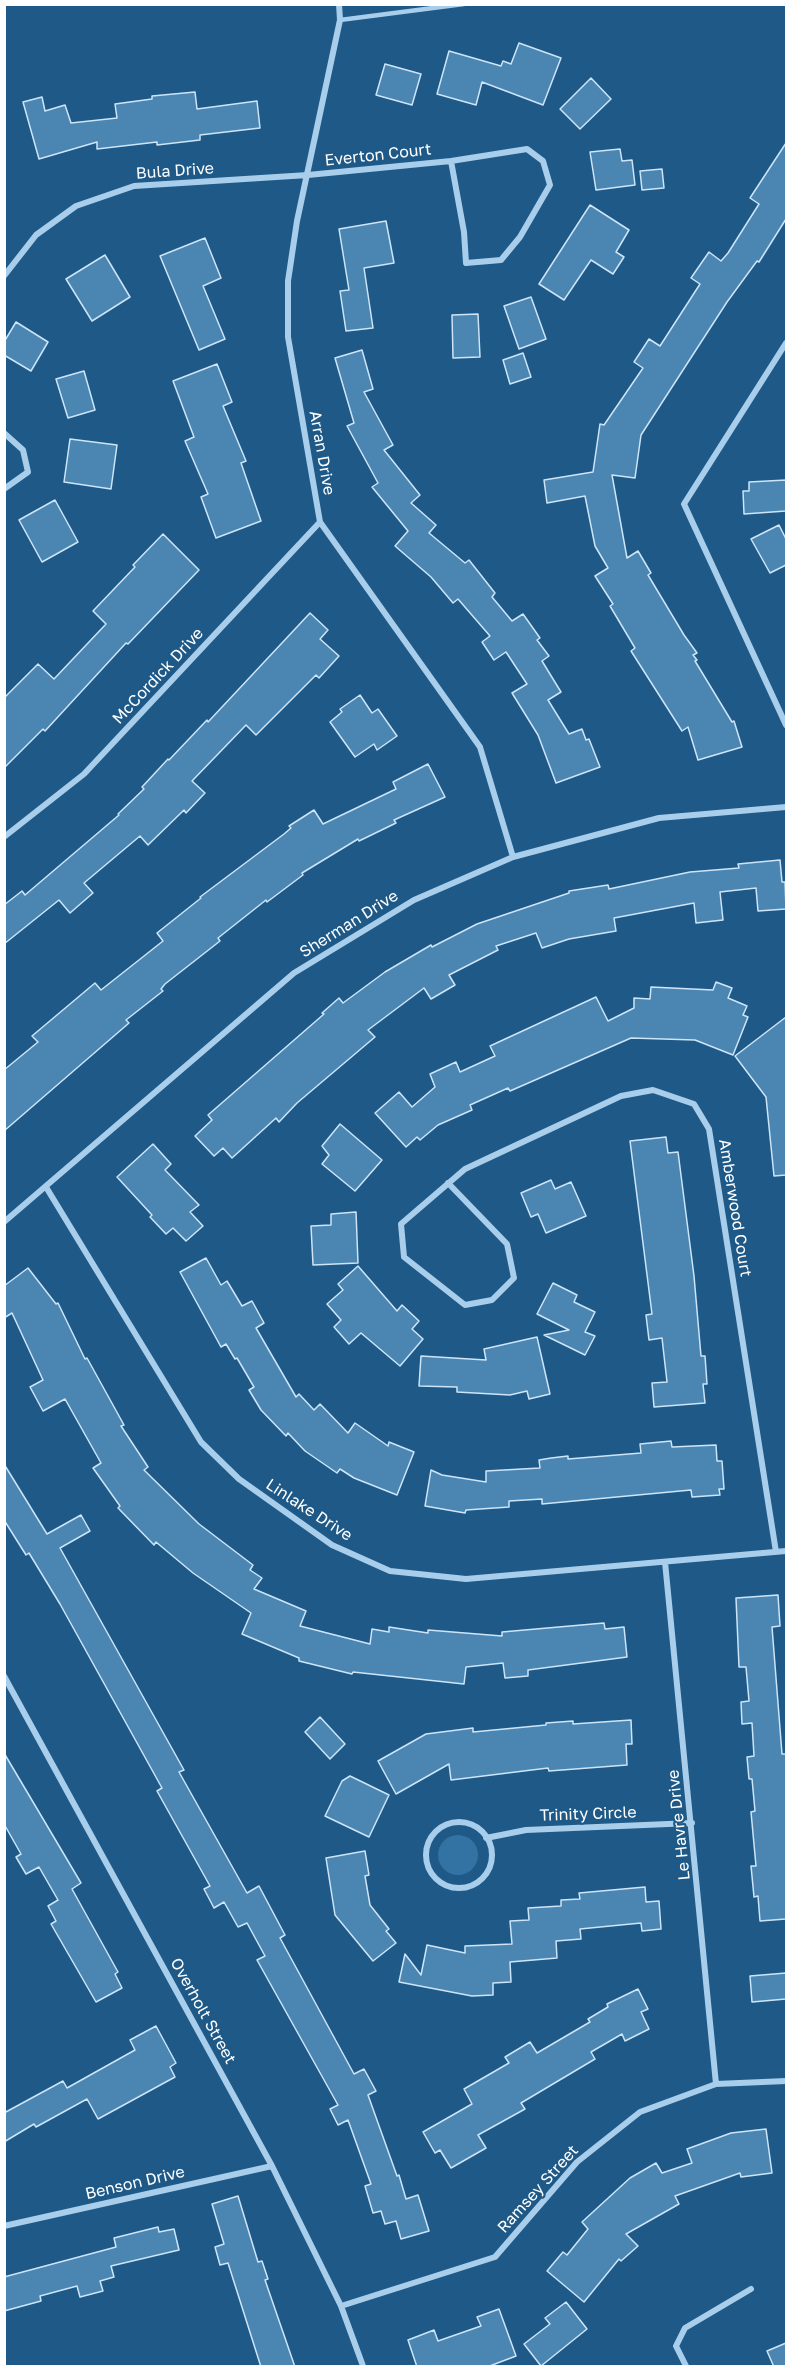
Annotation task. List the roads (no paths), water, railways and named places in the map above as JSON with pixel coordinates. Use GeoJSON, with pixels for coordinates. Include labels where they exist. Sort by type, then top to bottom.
{"type":"FeatureCollection","features":[{"type":"Feature","properties":{"kind":"street","name":"Arran Drive"},"geometry":{"type":"LineString","coordinates":[[339,4],[340,20],[297,221],[288,281],[288,337],[320,522],[480,747],[513,857]]}},
{"type":"Feature","properties":{"kind":"street","name":"Everton Court"},"geometry":{"type":"LineString","coordinates":[[308,175],[451,161],[527,149],[543,161],[550,185],[520,237],[501,260],[466,263],[464,232],[451,161]]}},
{"type":"Feature","properties":{"kind":"street","name":"Bula Drive"},"geometry":{"type":"LineString","coordinates":[[4,276],[36,235],[76,206],[134,186],[308,175]]}},
{"type":"Feature","properties":{"kind":"street"},"geometry":{"type":"LineString","coordinates":[[786,343],[684,504],[786,724]]}},
{"type":"Feature","properties":{"kind":"street"},"geometry":{"type":"LineString","coordinates":[[4,433],[23,450],[28,472],[4,489]]}},
{"type":"Feature","properties":{"kind":"street","name":"McCordick Drive"},"geometry":{"type":"LineString","coordinates":[[4,837],[84,774],[320,522]]}},
{"type":"Feature","properties":{"kind":"street","name":"Sherman Drive"},"geometry":{"type":"LineString","coordinates":[[4,1222],[294,973],[414,900],[513,857],[659,818],[786,807]]}},
{"type":"Feature","properties":{"kind":"street","name":"Amberwood Court"},"geometry":{"type":"LineString","coordinates":[[447,1183],[507,1244],[514,1278],[492,1300],[465,1305],[404,1257],[401,1224],[447,1183],[465,1169],[621,1096],[654,1090],[694,1104],[709,1129],[776,1552]]}},
{"type":"Feature","properties":{"kind":"street","name":"Linlake Drive"},"geometry":{"type":"LineString","coordinates":[[46,1186],[201,1442],[239,1479],[332,1545],[390,1571],[466,1579],[786,1551]]}},
{"type":"Feature","properties":{"kind":"street","name":"Le Havre Drive"},"geometry":{"type":"LineString","coordinates":[[665,1562],[716,2085]]}},
{"type":"Feature","properties":{"kind":"street","name":"Overholt Street"},"geometry":{"type":"LineString","coordinates":[[4,1676],[272,2166],[340,2306],[363,2367]]}},
{"type":"Feature","properties":{"kind":"street","name":"Trinity Circle"},"geometry":{"type":"LineString","coordinates":[[486,1838],[526,1830],[692,1823]]}},
{"type":"Feature","properties":{"kind":"street"},"geometry":{"type":"LineString","coordinates":[[450,1824],[470,1825],[486,1838],[491,1848],[488,1870],[482,1879],[472,1886],[450,1887],[440,1883],[432,1875],[427,1866],[427,1845],[440,1828],[450,1824]]}},
{"type":"Feature","properties":{"kind":"street","name":"Ramsey Street"},"geometry":{"type":"LineString","coordinates":[[340,2306],[495,2257],[577,2162],[639,2112],[716,2085],[786,2080]]}},
{"type":"Feature","properties":{"kind":"street","name":"Benson Drive"},"geometry":{"type":"LineString","coordinates":[[4,2226],[272,2166]]}},
{"type":"Feature","properties":{"kind":"street"},"geometry":{"type":"LineString","coordinates":[[686,2367],[676,2346],[685,2328],[751,2289]]}},
{"type":"Feature","properties":{"kind":"lane"},"geometry":{"type":"LineString","coordinates":[[340,20],[464,4]]}}]}
